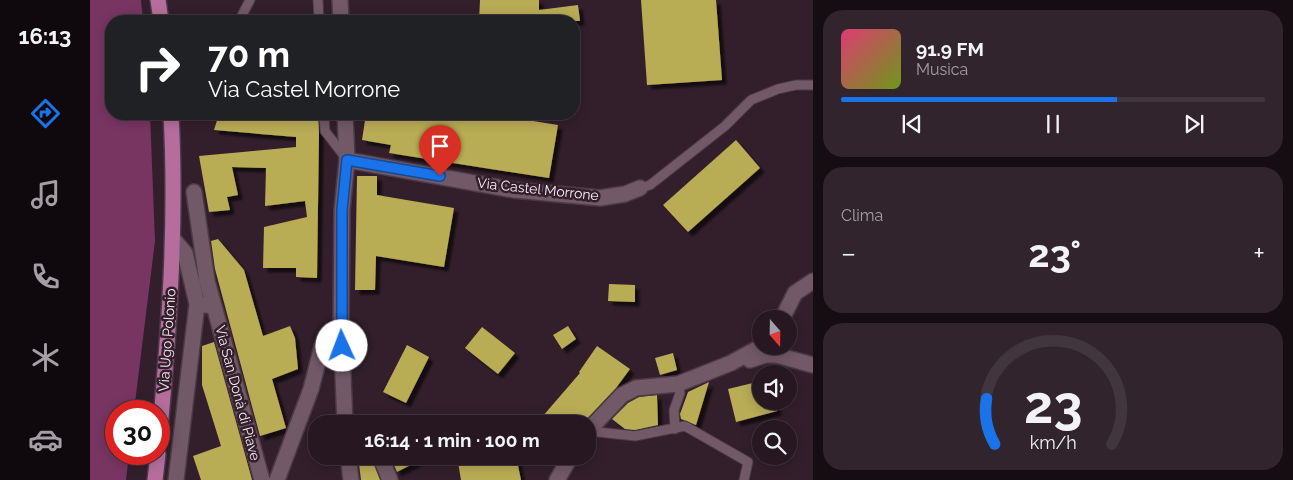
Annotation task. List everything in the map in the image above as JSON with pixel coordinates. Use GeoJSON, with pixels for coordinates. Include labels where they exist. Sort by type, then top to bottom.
{"type":"FeatureCollection","features":[{"type":"Feature","properties":{"kind":"main road"},"geometry":{"type":"LineString","coordinates":[[158,0],[160,15]]}},
{"type":"Feature","properties":{"kind":"main road"},"geometry":{"type":"LineString","coordinates":[[171,120],[174,164],[173,239]]}},
{"type":"Feature","properties":{"kind":"main road","name":"Via Ugo Polonio"},"geometry":{"type":"LineString","coordinates":[[162,400],[173,239]]}},
{"type":"Feature","properties":{"kind":"main road"},"geometry":{"type":"LineString","coordinates":[[155,480],[157,465]]}},
{"type":"Feature","properties":{"kind":"street"},"geometry":{"type":"LineString","coordinates":[[340,0],[340,15]]}},
{"type":"Feature","properties":{"kind":"street"},"geometry":{"type":"LineString","coordinates":[[345,120],[347,160],[342,210],[341,326],[345,415]]}},
{"type":"Feature","properties":{"kind":"street","name":"Via Castel Morrone"},"geometry":{"type":"LineString","coordinates":[[347,160],[514,190],[600,198],[625,194],[640,188]]}},
{"type":"Feature","properties":{"kind":"street","name":"Via San Donà di Piave"},"geometry":{"type":"LineString","coordinates":[[194,192],[207,281],[262,480]]}},
{"type":"Feature","properties":{"kind":"street"},"geometry":{"type":"LineString","coordinates":[[173,239],[184,253],[197,304],[176,480]]}},
{"type":"Feature","properties":{"kind":"street"},"geometry":{"type":"LineString","coordinates":[[786,310],[795,293],[813,281]]}},
{"type":"Feature","properties":{"kind":"street"},"geometry":{"type":"LineString","coordinates":[[197,304],[214,306]]}},
{"type":"Feature","properties":{"kind":"street"},"geometry":{"type":"LineString","coordinates":[[277,480],[311,389],[322,346],[341,326]]}},
{"type":"Feature","properties":{"kind":"street"},"geometry":{"type":"LineString","coordinates":[[596,422],[622,395],[636,388],[678,384],[731,363],[752,351]]}},
{"type":"Feature","properties":{"kind":"street"},"geometry":{"type":"LineString","coordinates":[[731,363],[753,360],[766,355],[776,355],[813,365]]}},
{"type":"Feature","properties":{"kind":"street"},"geometry":{"type":"LineString","coordinates":[[349,465],[351,480]]}},
{"type":"Feature","properties":{"kind":"street"},"geometry":{"type":"LineString","coordinates":[[384,465],[390,480]]}},
{"type":"Feature","properties":{"kind":"street"},"geometry":{"type":"LineString","coordinates":[[557,480],[566,465]]}},
{"type":"Feature","properties":{"kind":"lane"},"geometry":{"type":"LineString","coordinates":[[242,15],[250,0]]}},
{"type":"Feature","properties":{"kind":"lane"},"geometry":{"type":"LineString","coordinates":[[318,0],[319,15]]}},
{"type":"Feature","properties":{"kind":"lane"},"geometry":{"type":"LineString","coordinates":[[640,188],[650,185],[726,126],[751,100],[778,89],[796,85],[813,85]]}},
{"type":"Feature","properties":{"kind":"lane"},"geometry":{"type":"LineString","coordinates":[[324,120],[325,131],[347,160]]}},
{"type":"Feature","properties":{"kind":"lane"},"geometry":{"type":"LineString","coordinates":[[675,429],[674,410],[680,393],[678,384]]}},
{"type":"Feature","properties":{"kind":"lane"},"geometry":{"type":"LineString","coordinates":[[596,433],[636,436],[685,426],[748,462],[744,480]]}},
{"type":"Feature","properties":{"kind":"shaded area"},"geometry":{"type":"Polygon","coordinates":[[[90,0],[141,0],[142,15],[105,15],[105,120],[150,120],[155,241],[135,400],[105,400],[105,465],[128,465],[126,480],[90,480],[90,0]]]}},
{"type":"Feature","properties":{"kind":"building"},"geometry":{"type":"Polygon","coordinates":[[[480,0],[539,0],[539,10],[578,5],[579,15],[479,15],[480,0]]]}},
{"type":"Feature","properties":{"kind":"building"},"geometry":{"type":"Polygon","coordinates":[[[641,0],[716,0],[722,80],[647,85],[641,0]]]}},
{"type":"Feature","properties":{"kind":"building"},"geometry":{"type":"Polygon","coordinates":[[[217,120],[318,120],[317,278],[296,277],[296,268],[263,268],[264,227],[307,217],[305,201],[265,206],[266,168],[232,167],[238,195],[227,197],[230,210],[209,212],[199,156],[296,147],[296,137],[214,130],[217,120]]]}},
{"type":"Feature","properties":{"kind":"building"},"geometry":{"type":"Polygon","coordinates":[[[365,120],[527,120],[558,125],[549,178],[389,153],[391,145],[362,140],[365,120]]]}},
{"type":"Feature","properties":{"kind":"building"},"geometry":{"type":"Polygon","coordinates":[[[736,140],[760,168],[688,232],[663,205],[736,140]]]}},
{"type":"Feature","properties":{"kind":"building"},"geometry":{"type":"Polygon","coordinates":[[[357,176],[377,176],[377,195],[454,208],[444,267],[376,256],[375,290],[355,290],[357,176]]]}},
{"type":"Feature","properties":{"kind":"building"},"geometry":{"type":"Polygon","coordinates":[[[218,239],[244,270],[263,336],[290,326],[295,338],[298,369],[272,379],[286,428],[260,436],[215,269],[211,241],[218,239]]]}},
{"type":"Feature","properties":{"kind":"building"},"geometry":{"type":"Polygon","coordinates":[[[609,284],[635,285],[635,302],[608,301],[609,284]]]}},
{"type":"Feature","properties":{"kind":"building"},"geometry":{"type":"Polygon","coordinates":[[[568,326],[576,339],[562,349],[553,335],[568,326]]]}},
{"type":"Feature","properties":{"kind":"building"},"geometry":{"type":"Polygon","coordinates":[[[482,327],[515,353],[498,374],[465,348],[482,327]]]}},
{"type":"Feature","properties":{"kind":"building"},"geometry":{"type":"Polygon","coordinates":[[[214,342],[252,480],[201,480],[193,456],[221,446],[202,385],[202,346],[214,342]]]}},
{"type":"Feature","properties":{"kind":"building"},"geometry":{"type":"Polygon","coordinates":[[[407,345],[429,357],[406,403],[383,392],[407,345]]]}},
{"type":"Feature","properties":{"kind":"building"},"geometry":{"type":"Polygon","coordinates":[[[597,346],[630,369],[616,388],[590,415],[544,415],[580,373],[597,346]]]}},
{"type":"Feature","properties":{"kind":"building"},"geometry":{"type":"Polygon","coordinates":[[[673,353],[677,370],[660,375],[655,358],[673,353]]]}},
{"type":"Feature","properties":{"kind":"building"},"geometry":{"type":"Polygon","coordinates":[[[709,382],[696,425],[681,419],[680,414],[688,392],[709,382]]]}},
{"type":"Feature","properties":{"kind":"building"},"geometry":{"type":"Polygon","coordinates":[[[752,383],[752,410],[777,411],[736,422],[728,389],[752,383]]]}},
{"type":"Feature","properties":{"kind":"building"},"geometry":{"type":"Polygon","coordinates":[[[657,395],[658,425],[635,430],[625,429],[612,419],[628,403],[639,397],[657,395]]]}},
{"type":"Feature","properties":{"kind":"building"},"geometry":{"type":"Polygon","coordinates":[[[359,465],[374,465],[380,480],[361,480],[359,465]]]}},
{"type":"Feature","properties":{"kind":"building"},"geometry":{"type":"Polygon","coordinates":[[[394,465],[411,465],[397,472],[394,465]]]}},
{"type":"Feature","properties":{"kind":"building"},"geometry":{"type":"Polygon","coordinates":[[[458,465],[518,465],[521,480],[461,480],[458,465]]]}},
{"type":"Feature","properties":{"kind":"route"},"geometry":{"type":"LineString","coordinates":[[342,346],[342,210],[347,160],[440,176]]}}]}
